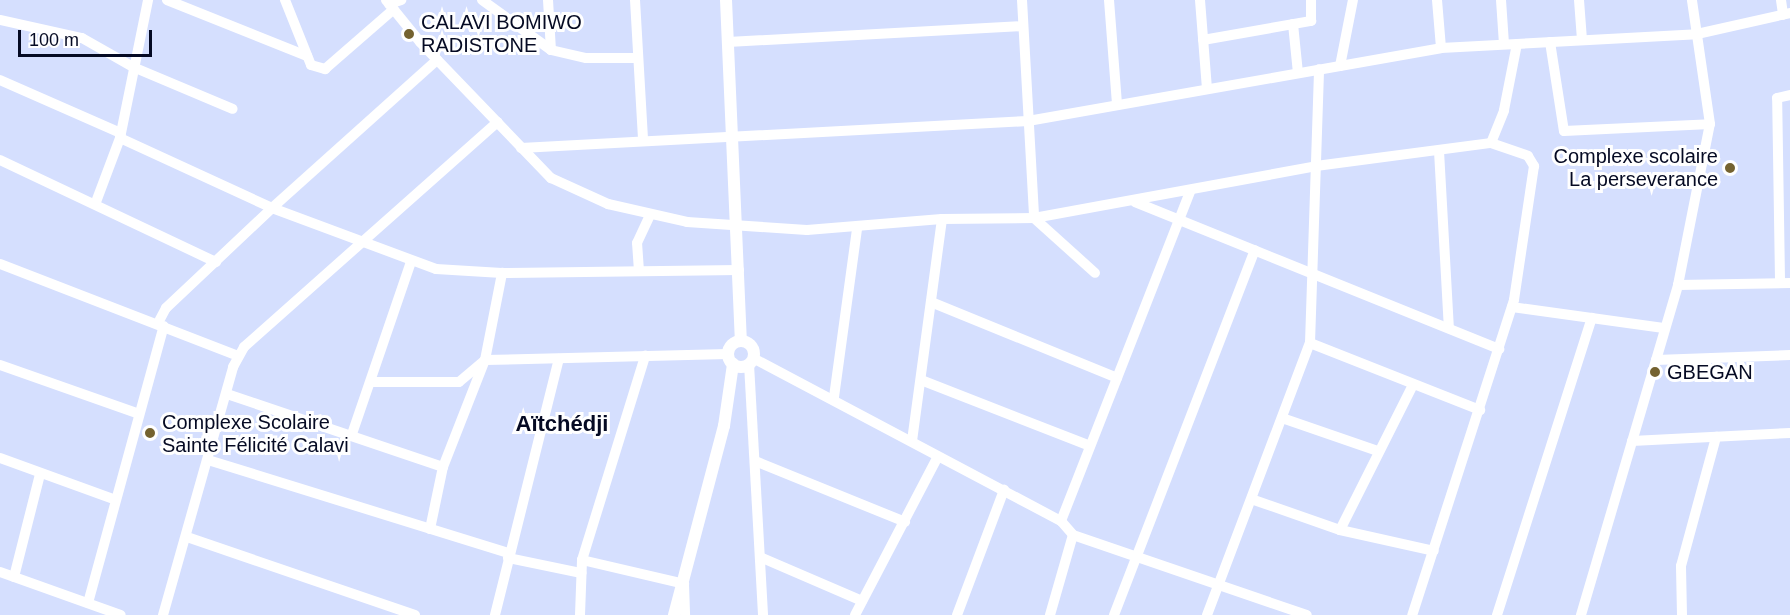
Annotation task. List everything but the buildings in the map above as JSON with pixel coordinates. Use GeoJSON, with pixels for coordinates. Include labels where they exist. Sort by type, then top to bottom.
{"type":"FeatureCollection","features":[{"type":"Feature","properties":{"kind":"street"},"geometry":{"type":"LineString","coordinates":[[96,202],[120,135],[148,0]]}},
{"type":"Feature","properties":{"kind":"street"},"geometry":{"type":"LineString","coordinates":[[167,0],[307,56]]}},
{"type":"Feature","properties":{"kind":"street"},"geometry":{"type":"LineString","coordinates":[[285,0],[311,66],[325,69],[392,3],[437,60],[551,178],[571,190],[650,215],[737,227],[857,228],[942,219],[1034,218],[1190,192],[1316,166],[1491,143],[1528,156],[1534,165],[1512,307],[1412,615]]}},
{"type":"Feature","properties":{"kind":"street"},"geometry":{"type":"LineString","coordinates":[[483,0],[551,50],[586,58],[638,58]]}},
{"type":"Feature","properties":{"kind":"street"},"geometry":{"type":"LineString","coordinates":[[548,0],[551,50]]}},
{"type":"Feature","properties":{"kind":"street"},"geometry":{"type":"LineString","coordinates":[[635,0],[643,138]]}},
{"type":"Feature","properties":{"kind":"street"},"geometry":{"type":"LineString","coordinates":[[726,0],[740,270],[741,340]]}},
{"type":"Feature","properties":{"kind":"street"},"geometry":{"type":"LineString","coordinates":[[1022,0],[1034,218],[1095,273]]}},
{"type":"Feature","properties":{"kind":"street"},"geometry":{"type":"LineString","coordinates":[[1109,0],[1117,105]]}},
{"type":"Feature","properties":{"kind":"street"},"geometry":{"type":"LineString","coordinates":[[1200,0],[1207,89]]}},
{"type":"Feature","properties":{"kind":"street"},"geometry":{"type":"LineString","coordinates":[[1203,40],[1311,21],[1311,0]]}},
{"type":"Feature","properties":{"kind":"street"},"geometry":{"type":"LineString","coordinates":[[1340,66],[1353,0]]}},
{"type":"Feature","properties":{"kind":"street"},"geometry":{"type":"LineString","coordinates":[[1437,0],[1441,48]]}},
{"type":"Feature","properties":{"kind":"street"},"geometry":{"type":"LineString","coordinates":[[1501,0],[1504,45]]}},
{"type":"Feature","properties":{"kind":"street"},"geometry":{"type":"LineString","coordinates":[[1579,0],[1582,40]]}},
{"type":"Feature","properties":{"kind":"street"},"geometry":{"type":"LineString","coordinates":[[1581,615],[1678,285],[1710,124],[1692,0]]}},
{"type":"Feature","properties":{"kind":"street"},"geometry":{"type":"LineString","coordinates":[[521,148],[643,138],[1028,121],[1441,48],[1697,34],[1787,14],[1781,0]]}},
{"type":"Feature","properties":{"kind":"street"},"geometry":{"type":"LineString","coordinates":[[0,20],[82,38],[134,67],[233,109]]}},
{"type":"Feature","properties":{"kind":"street"},"geometry":{"type":"LineString","coordinates":[[1293,24],[1298,73]]}},
{"type":"Feature","properties":{"kind":"street"},"geometry":{"type":"LineString","coordinates":[[728,42],[1023,26]]}},
{"type":"Feature","properties":{"kind":"street"},"geometry":{"type":"LineString","coordinates":[[1550,42],[1564,131],[1710,124]]}},
{"type":"Feature","properties":{"kind":"street"},"geometry":{"type":"LineString","coordinates":[[1491,143],[1504,110],[1517,44]]}},
{"type":"Feature","properties":{"kind":"street"},"geometry":{"type":"LineString","coordinates":[[88,603],[166,308],[272,208],[437,60]]}},
{"type":"Feature","properties":{"kind":"street"},"geometry":{"type":"LineString","coordinates":[[1207,615],[1254,500],[1310,343],[1319,69]]}},
{"type":"Feature","properties":{"kind":"street"},"geometry":{"type":"LineString","coordinates":[[0,80],[272,208],[357,243],[411,262],[451,271],[502,273],[740,270]]}},
{"type":"Feature","properties":{"kind":"street"},"geometry":{"type":"LineString","coordinates":[[1678,285],[1785,281],[1777,98],[1790,95]]}},
{"type":"Feature","properties":{"kind":"street"},"geometry":{"type":"LineString","coordinates":[[163,615],[238,356],[357,243],[497,122]]}},
{"type":"Feature","properties":{"kind":"street"},"geometry":{"type":"LineString","coordinates":[[1439,151],[1449,328]]}},
{"type":"Feature","properties":{"kind":"street"},"geometry":{"type":"LineString","coordinates":[[0,160],[96,202],[216,262]]}},
{"type":"Feature","properties":{"kind":"street"},"geometry":{"type":"LineString","coordinates":[[1060,521],[1190,192]]}},
{"type":"Feature","properties":{"kind":"street"},"geometry":{"type":"LineString","coordinates":[[1135,201],[1499,349]]}},
{"type":"Feature","properties":{"kind":"street"},"geometry":{"type":"LineString","coordinates":[[639,271],[637,243],[650,215]]}},
{"type":"Feature","properties":{"kind":"street"},"geometry":{"type":"LineString","coordinates":[[912,441],[942,219]]}},
{"type":"Feature","properties":{"kind":"street"},"geometry":{"type":"LineString","coordinates":[[834,397],[857,228]]}},
{"type":"Feature","properties":{"kind":"street"},"geometry":{"type":"LineString","coordinates":[[1114,615],[1255,250]]}},
{"type":"Feature","properties":{"kind":"street"},"geometry":{"type":"LineString","coordinates":[[352,434],[372,382],[411,262]]}},
{"type":"Feature","properties":{"kind":"street"},"geometry":{"type":"LineString","coordinates":[[0,264],[161,324],[238,356]]}},
{"type":"Feature","properties":{"kind":"street"},"geometry":{"type":"LineString","coordinates":[[430,529],[443,467],[485,360],[502,273]]}},
{"type":"Feature","properties":{"kind":"street"},"geometry":{"type":"LineString","coordinates":[[931,302],[1117,378]]}},
{"type":"Feature","properties":{"kind":"street"},"geometry":{"type":"LineString","coordinates":[[1512,307],[1664,328]]}},
{"type":"Feature","properties":{"kind":"street"},"geometry":{"type":"LineString","coordinates":[[1497,615],[1592,318]]}},
{"type":"Feature","properties":{"kind":"street"},"geometry":{"type":"LineString","coordinates":[[674,615],[724,426],[730,346],[741,340]]}},
{"type":"Feature","properties":{"kind":"street"},"geometry":{"type":"LineString","coordinates":[[741,340],[752,346],[754,461],[763,615]]}},
{"type":"Feature","properties":{"kind":"street"},"geometry":{"type":"LineString","coordinates":[[1310,343],[1480,410]]}},
{"type":"Feature","properties":{"kind":"street"},"geometry":{"type":"LineString","coordinates":[[1656,360],[1790,355]]}},
{"type":"Feature","properties":{"kind":"street"},"geometry":{"type":"LineString","coordinates":[[372,382],[459,382],[485,360],[645,356],[751,361],[834,397],[1060,521],[1073,535],[1307,615]]}},
{"type":"Feature","properties":{"kind":"street"},"geometry":{"type":"LineString","coordinates":[[580,615],[582,560],[645,356]]}},
{"type":"Feature","properties":{"kind":"street"},"geometry":{"type":"LineString","coordinates":[[495,615],[559,359]]}},
{"type":"Feature","properties":{"kind":"street"},"geometry":{"type":"LineString","coordinates":[[0,365],[139,414]]}},
{"type":"Feature","properties":{"kind":"street"},"geometry":{"type":"LineString","coordinates":[[921,380],[1090,446]]}},
{"type":"Feature","properties":{"kind":"street"},"geometry":{"type":"LineString","coordinates":[[1340,530],[1413,385]]}},
{"type":"Feature","properties":{"kind":"street"},"geometry":{"type":"LineString","coordinates":[[226,394],[352,434],[443,467]]}},
{"type":"Feature","properties":{"kind":"street"},"geometry":{"type":"LineString","coordinates":[[1282,418],[1378,451]]}},
{"type":"Feature","properties":{"kind":"street"},"geometry":{"type":"LineString","coordinates":[[1632,441],[1790,433]]}},
{"type":"Feature","properties":{"kind":"street"},"geometry":{"type":"LineString","coordinates":[[1682,615],[1681,566],[1716,436]]}},
{"type":"Feature","properties":{"kind":"street"},"geometry":{"type":"LineString","coordinates":[[855,615],[938,456]]}},
{"type":"Feature","properties":{"kind":"street"},"geometry":{"type":"LineString","coordinates":[[0,458],[116,500]]}},
{"type":"Feature","properties":{"kind":"street"},"geometry":{"type":"LineString","coordinates":[[208,460],[509,556],[581,573]]}},
{"type":"Feature","properties":{"kind":"street"},"geometry":{"type":"LineString","coordinates":[[754,461],[905,522]]}},
{"type":"Feature","properties":{"kind":"street"},"geometry":{"type":"LineString","coordinates":[[14,577],[40,474]]}},
{"type":"Feature","properties":{"kind":"street"},"geometry":{"type":"LineString","coordinates":[[957,615],[1004,490]]}},
{"type":"Feature","properties":{"kind":"street"},"geometry":{"type":"LineString","coordinates":[[1254,500],[1340,530],[1434,551]]}},
{"type":"Feature","properties":{"kind":"street"},"geometry":{"type":"LineString","coordinates":[[1050,615],[1073,535]]}},
{"type":"Feature","properties":{"kind":"street"},"geometry":{"type":"LineString","coordinates":[[187,537],[415,615]]}},
{"type":"Feature","properties":{"kind":"street"},"geometry":{"type":"LineString","coordinates":[[760,557],[862,601]]}},
{"type":"Feature","properties":{"kind":"street"},"geometry":{"type":"LineString","coordinates":[[582,560],[684,584]]}},
{"type":"Feature","properties":{"kind":"street"},"geometry":{"type":"LineString","coordinates":[[0,572],[121,615]]}},
{"type":"Feature","properties":{"kind":"street"},"geometry":{"type":"LineString","coordinates":[[684,584],[686,615]]}},
{"type":"Feature","properties":{"kind":"place","name":"CALAVI BOMIWO RADISTONE"},"geometry":{"type":"Point","coordinates":[409,34]}},
{"type":"Feature","properties":{"kind":"place","name":"Complexe scolaire La perseverance"},"geometry":{"type":"Point","coordinates":[1730,168]}},
{"type":"Feature","properties":{"kind":"place","name":"GBEGAN"},"geometry":{"type":"Point","coordinates":[1655,372]}},
{"type":"Feature","properties":{"kind":"place","name":"Complexe Scolaire Sainte Félicité Calavi"},"geometry":{"type":"Point","coordinates":[150,433]}},
{"type":"Feature","properties":{"kind":"district","name":"Aïtchédji"},"geometry":{"type":"Point","coordinates":[562,424]}}]}
